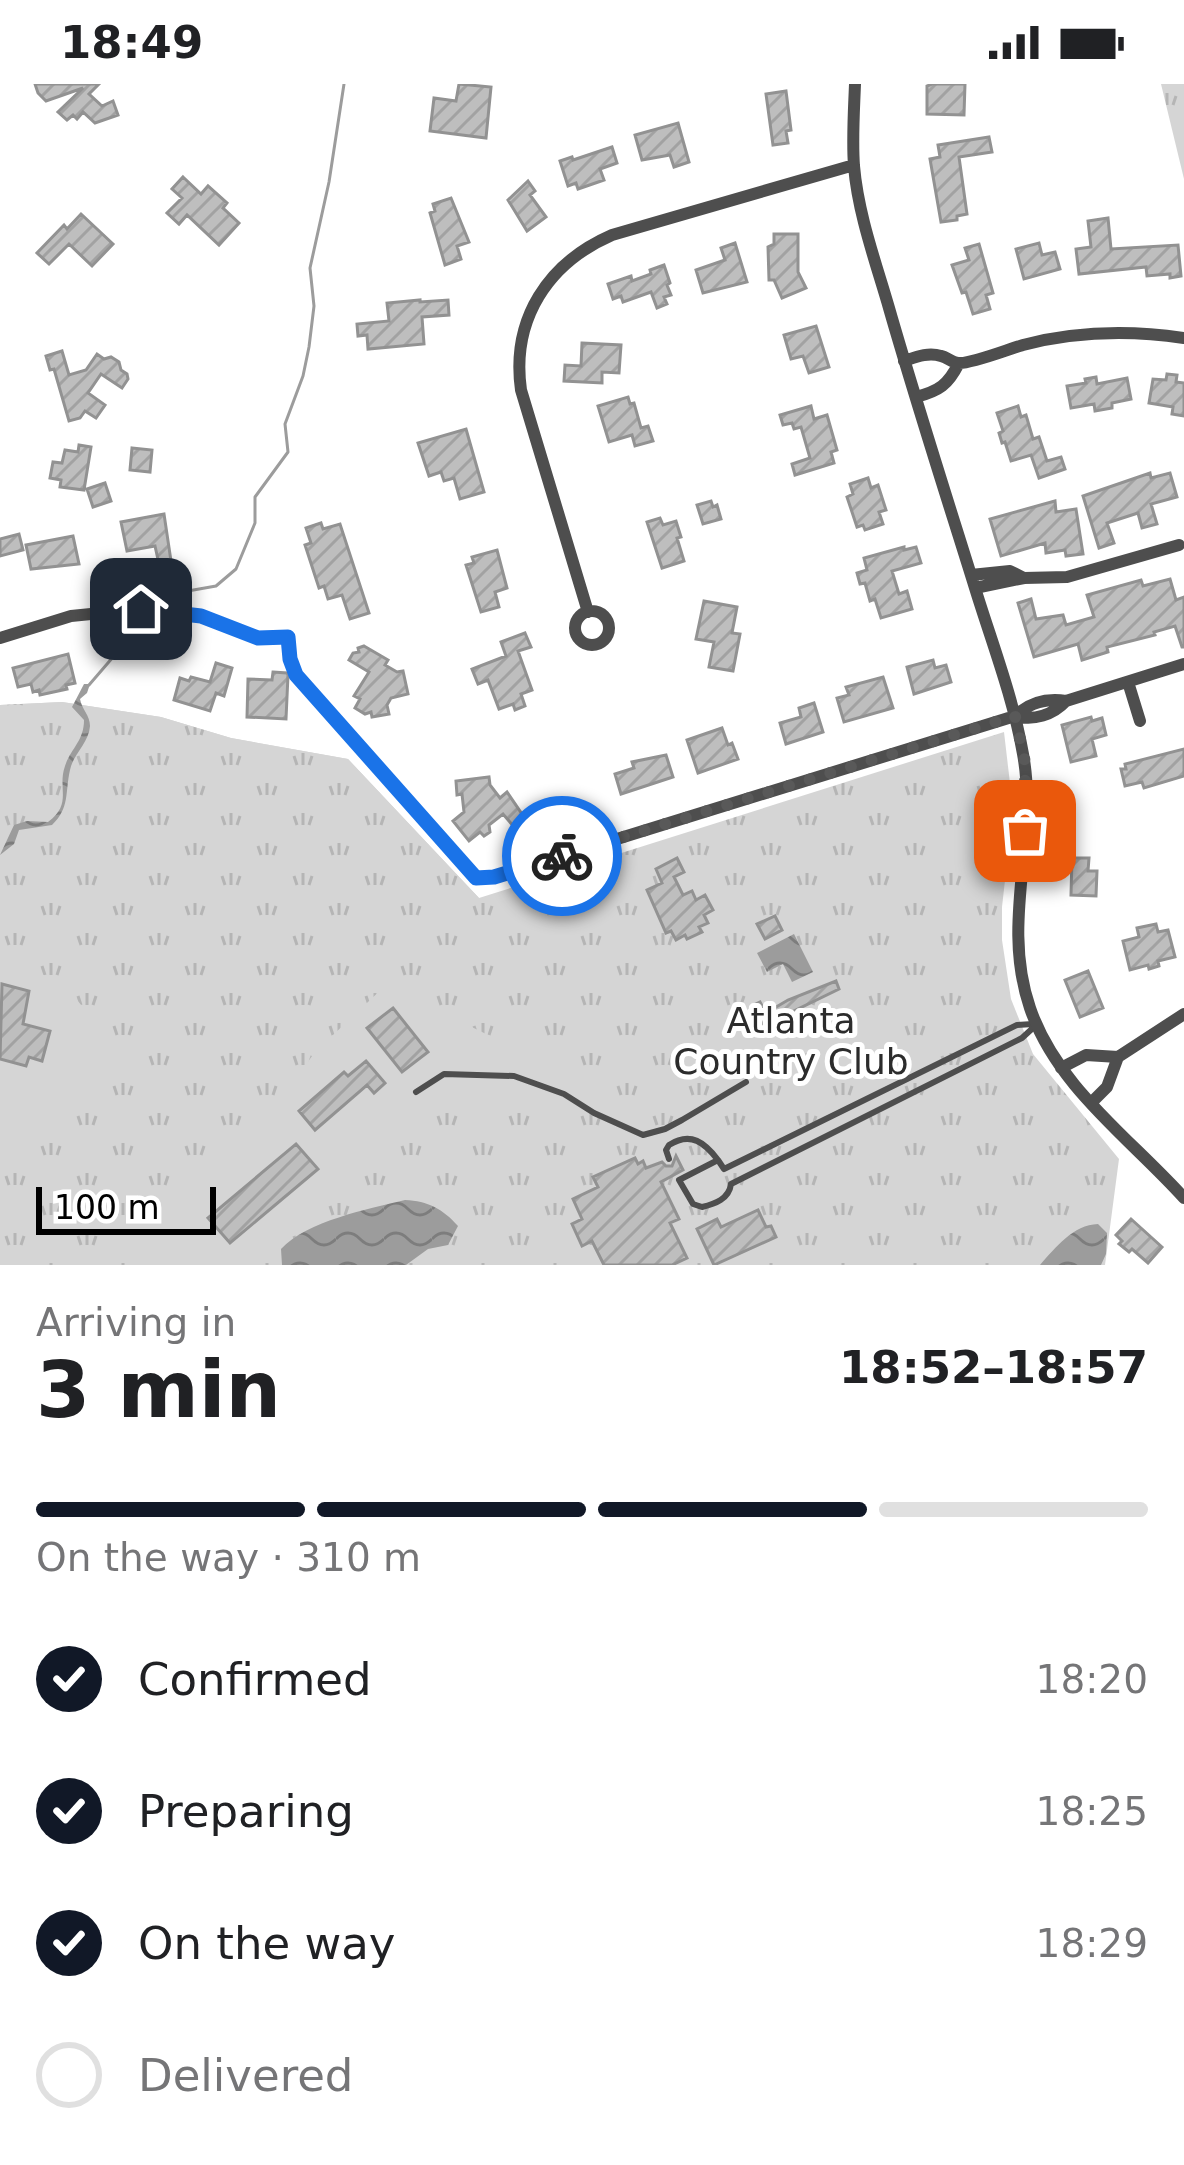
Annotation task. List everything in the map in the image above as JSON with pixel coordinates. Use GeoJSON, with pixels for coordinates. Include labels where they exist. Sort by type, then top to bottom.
{"type":"FeatureCollection","features":[{"type":"Feature","properties":{"kind":"street"},"geometry":{"type":"LineString","coordinates":[[855,84],[854,165],[868,230],[1025,762],[1027,806],[1016,922],[1025,991],[1036,1024],[1061,1068],[1184,1198]]}},
{"type":"Feature","properties":{"kind":"street"},"geometry":{"type":"LineString","coordinates":[[588,612],[521,390],[521,342],[536,299],[561,267],[612,235],[854,165]]}},
{"type":"Feature","properties":{"kind":"street"},"geometry":{"type":"LineString","coordinates":[[904,361],[925,354],[959,364],[1024,345],[1108,332],[1184,338]]}},
{"type":"Feature","properties":{"kind":"street"},"geometry":{"type":"LineString","coordinates":[[916,398],[949,383],[959,364]]}},
{"type":"Feature","properties":{"kind":"street"},"geometry":{"type":"LineString","coordinates":[[973,581],[1067,578],[1179,545]]}},
{"type":"Feature","properties":{"kind":"street"},"geometry":{"type":"LineString","coordinates":[[0,638],[71,616],[141,609],[201,616],[258,638],[288,637]]}},
{"type":"Feature","properties":{"kind":"street"},"geometry":{"type":"LineString","coordinates":[[494,877],[1015,716],[1031,705],[1066,701],[1184,664]]}},
{"type":"Feature","properties":{"kind":"street"},"geometry":{"type":"LineString","coordinates":[[1128,682],[1140,722]]}},
{"type":"Feature","properties":{"kind":"street"},"geometry":{"type":"LineString","coordinates":[[1091,1103],[1107,1087],[1118,1058],[1184,1014]]}},
{"type":"Feature","properties":{"kind":"street"},"geometry":{"type":"LineString","coordinates":[[1061,1068],[1086,1055],[1118,1058]]}},
{"type":"Feature","properties":{"kind":"lane"},"geometry":{"type":"LineString","coordinates":[[288,637],[296,675],[469,872],[476,878],[494,877]]}},
{"type":"Feature","properties":{"kind":"lane"},"geometry":{"type":"LineString","coordinates":[[724,1169],[1017,1025],[1036,1024]]}},
{"type":"Feature","properties":{"kind":"lane"},"geometry":{"type":"LineString","coordinates":[[730,1184],[1022,1038],[1036,1024]]}},
{"type":"Feature","properties":{"kind":"lane"},"geometry":{"type":"LineString","coordinates":[[416,1092],[444,1074],[514,1076],[564,1094],[643,1135],[664,1130],[746,1082]]}},
{"type":"Feature","properties":{"kind":"lane"},"geometry":{"type":"LineString","coordinates":[[669,1159],[669,1145],[688,1138],[703,1143],[718,1160],[730,1192],[702,1207],[693,1204],[678,1178],[718,1160]]}},
{"type":"Feature","properties":{"kind":"green space"},"geometry":{"type":"Polygon","coordinates":[[[1161,84],[1184,84],[1184,179],[1161,84]]]}},
{"type":"Feature","properties":{"kind":"green space"},"geometry":{"type":"Polygon","coordinates":[[[62,702],[161,717],[231,738],[348,759],[479,898],[575,984],[567,1265],[0,1265],[0,705],[62,702]]]}},
{"type":"Feature","properties":{"kind":"green space","name":"Atlanta Country Club"},"geometry":{"type":"Polygon","coordinates":[[[62,702],[161,717],[231,738],[348,759],[479,898],[1004,732],[1013,809],[1002,940],[1011,999],[1033,1054],[1119,1159],[1105,1265],[226,1265],[431,1110],[492,1096],[556,1117],[570,1075],[386,985],[315,1052],[275,1107],[117,1235],[139,1265],[0,1265],[0,1178],[126,1058],[60,980],[0,962],[0,705],[62,702]]]}},
{"type":"Feature","properties":{"kind":"water"},"geometry":{"type":"Polygon","coordinates":[[[84,684],[90,684],[80,699],[89,732],[72,764],[62,812],[52,825],[19,830],[14,844],[0,855],[14,825],[48,822],[60,808],[65,766],[84,720],[72,707],[84,684]]]}},
{"type":"Feature","properties":{"kind":"water"},"geometry":{"type":"Polygon","coordinates":[[[794,934],[813,972],[792,982],[783,964],[767,972],[757,953],[794,934]]]}},
{"type":"Feature","properties":{"kind":"water"},"geometry":{"type":"Polygon","coordinates":[[[405,1200],[428,1204],[458,1226],[448,1245],[428,1249],[406,1265],[282,1265],[281,1249],[306,1231],[405,1200]]]}},
{"type":"Feature","properties":{"kind":"water"},"geometry":{"type":"Polygon","coordinates":[[[1098,1224],[1107,1233],[1101,1265],[1040,1265],[1073,1233],[1098,1224]]]}},
{"type":"Feature","properties":{"kind":"building"},"geometry":{"type":"Polygon","coordinates":[[[35,84],[99,84],[89,94],[102,106],[113,101],[118,115],[95,123],[83,112],[67,120],[58,112],[83,88],[46,101],[35,84]]]}},
{"type":"Feature","properties":{"kind":"building"},"geometry":{"type":"Polygon","coordinates":[[[459,84],[491,87],[486,138],[430,131],[434,98],[456,101],[459,84]]]}},
{"type":"Feature","properties":{"kind":"building"},"geometry":{"type":"Polygon","coordinates":[[[965,84],[964,115],[927,114],[927,86],[965,84]]]}},
{"type":"Feature","properties":{"kind":"building"},"geometry":{"type":"Polygon","coordinates":[[[786,91],[788,143],[773,145],[766,94],[786,91]]]}},
{"type":"Feature","properties":{"kind":"building"},"geometry":{"type":"Polygon","coordinates":[[[678,123],[689,162],[674,167],[670,155],[642,160],[635,135],[678,123]]]}},
{"type":"Feature","properties":{"kind":"building"},"geometry":{"type":"Polygon","coordinates":[[[989,137],[992,152],[959,157],[967,214],[941,222],[930,159],[940,157],[938,145],[989,137]]]}},
{"type":"Feature","properties":{"kind":"building"},"geometry":{"type":"Polygon","coordinates":[[[612,147],[617,163],[600,169],[604,180],[578,189],[576,183],[568,186],[560,161],[612,147]]]}},
{"type":"Feature","properties":{"kind":"building"},"geometry":{"type":"Polygon","coordinates":[[[183,177],[201,194],[208,186],[227,203],[223,208],[239,223],[219,245],[187,215],[179,224],[167,213],[182,198],[172,189],[183,177]]]}},
{"type":"Feature","properties":{"kind":"building"},"geometry":{"type":"Polygon","coordinates":[[[528,181],[535,191],[530,195],[546,217],[527,231],[508,200],[528,181]]]}},
{"type":"Feature","properties":{"kind":"building"},"geometry":{"type":"Polygon","coordinates":[[[451,198],[469,242],[457,246],[461,259],[445,265],[430,213],[435,211],[433,204],[451,198]]]}},
{"type":"Feature","properties":{"kind":"building"},"geometry":{"type":"Polygon","coordinates":[[[81,214],[113,244],[92,266],[69,244],[49,264],[37,253],[81,214]]]}},
{"type":"Feature","properties":{"kind":"building"},"geometry":{"type":"Polygon","coordinates":[[[1108,218],[1111,249],[1178,245],[1181,276],[1147,276],[1146,267],[1079,274],[1076,249],[1091,247],[1088,221],[1108,218]]]}},
{"type":"Feature","properties":{"kind":"building"},"geometry":{"type":"Polygon","coordinates":[[[774,234],[798,234],[798,272],[806,288],[782,298],[774,280],[769,280],[768,247],[774,244],[774,234]]]}},
{"type":"Feature","properties":{"kind":"building"},"geometry":{"type":"Polygon","coordinates":[[[735,243],[747,282],[703,293],[696,270],[725,260],[721,248],[735,243]]]}},
{"type":"Feature","properties":{"kind":"building"},"geometry":{"type":"Polygon","coordinates":[[[1039,243],[1042,255],[1055,252],[1060,269],[1024,279],[1016,249],[1039,243]]]}},
{"type":"Feature","properties":{"kind":"building"},"geometry":{"type":"Polygon","coordinates":[[[979,244],[993,293],[986,295],[990,309],[973,314],[952,265],[969,260],[965,248],[979,244]]]}},
{"type":"Feature","properties":{"kind":"building"},"geometry":{"type":"Polygon","coordinates":[[[664,265],[671,295],[664,297],[667,304],[657,308],[651,292],[623,302],[621,296],[613,299],[608,284],[631,276],[632,281],[664,265]]]}},
{"type":"Feature","properties":{"kind":"building"},"geometry":{"type":"Polygon","coordinates":[[[448,300],[449,315],[422,317],[424,344],[368,349],[367,335],[358,336],[357,324],[389,321],[387,303],[448,300]]]}},
{"type":"Feature","properties":{"kind":"building"},"geometry":{"type":"Polygon","coordinates":[[[816,326],[829,367],[809,373],[803,356],[791,359],[784,335],[816,326]]]}},
{"type":"Feature","properties":{"kind":"building"},"geometry":{"type":"Polygon","coordinates":[[[582,343],[621,345],[619,373],[602,372],[602,383],[564,381],[565,365],[581,366],[582,343]]]}},
{"type":"Feature","properties":{"kind":"building"},"geometry":{"type":"Polygon","coordinates":[[[62,351],[69,375],[86,370],[97,354],[119,362],[127,374],[122,388],[101,374],[88,393],[105,405],[96,418],[85,411],[69,421],[46,356],[62,351]]]}},
{"type":"Feature","properties":{"kind":"building"},"geometry":{"type":"Polygon","coordinates":[[[1167,374],[1177,375],[1176,382],[1184,383],[1184,416],[1172,414],[1173,407],[1149,403],[1153,379],[1166,380],[1167,374]]]}},
{"type":"Feature","properties":{"kind":"building"},"geometry":{"type":"Polygon","coordinates":[[[1096,377],[1097,384],[1127,378],[1131,399],[1095,411],[1094,404],[1071,408],[1067,386],[1096,377]]]}},
{"type":"Feature","properties":{"kind":"building"},"geometry":{"type":"Polygon","coordinates":[[[628,397],[641,428],[648,426],[653,441],[635,446],[632,435],[609,442],[598,406],[628,397]]]}},
{"type":"Feature","properties":{"kind":"building"},"geometry":{"type":"Polygon","coordinates":[[[811,406],[814,419],[827,415],[837,450],[831,452],[834,463],[795,475],[792,464],[810,458],[801,427],[783,425],[780,415],[811,406]]]}},
{"type":"Feature","properties":{"kind":"building"},"geometry":{"type":"Polygon","coordinates":[[[1018,406],[1033,439],[1039,437],[1047,461],[1061,457],[1065,469],[1039,478],[1031,455],[1011,461],[999,433],[1003,431],[997,413],[1018,406]]]}},
{"type":"Feature","properties":{"kind":"building"},"geometry":{"type":"Polygon","coordinates":[[[466,429],[484,492],[460,499],[454,478],[444,481],[441,472],[429,476],[418,443],[466,429]]]}},
{"type":"Feature","properties":{"kind":"building"},"geometry":{"type":"Polygon","coordinates":[[[79,445],[91,447],[84,490],[60,487],[61,480],[50,478],[53,462],[62,463],[65,450],[78,452],[79,445]]]}},
{"type":"Feature","properties":{"kind":"building"},"geometry":{"type":"Polygon","coordinates":[[[132,448],[152,450],[150,472],[130,470],[132,448]]]}},
{"type":"Feature","properties":{"kind":"building"},"geometry":{"type":"Polygon","coordinates":[[[1150,473],[1151,478],[1170,473],[1177,497],[1151,504],[1157,524],[1142,528],[1138,513],[1107,523],[1114,543],[1099,548],[1083,496],[1150,473]]]}},
{"type":"Feature","properties":{"kind":"building"},"geometry":{"type":"Polygon","coordinates":[[[868,478],[871,488],[878,485],[886,510],[879,512],[883,524],[865,530],[863,525],[857,527],[847,497],[853,494],[850,484],[868,478]]]}},
{"type":"Feature","properties":{"kind":"building"},"geometry":{"type":"Polygon","coordinates":[[[105,483],[111,501],[93,507],[87,489],[105,483]]]}},
{"type":"Feature","properties":{"kind":"building"},"geometry":{"type":"Polygon","coordinates":[[[711,501],[721,519],[703,524],[697,505],[711,501]]]}},
{"type":"Feature","properties":{"kind":"building"},"geometry":{"type":"Polygon","coordinates":[[[1055,501],[1056,512],[1076,509],[1083,554],[1046,553],[1045,543],[1001,556],[990,519],[1055,501]]]}},
{"type":"Feature","properties":{"kind":"building"},"geometry":{"type":"Polygon","coordinates":[[[164,514],[171,561],[159,564],[155,546],[127,551],[121,522],[164,514]]]}},
{"type":"Feature","properties":{"kind":"building"},"geometry":{"type":"Polygon","coordinates":[[[660,518],[663,525],[676,521],[684,561],[662,568],[647,522],[660,518]]]}},
{"type":"Feature","properties":{"kind":"building"},"geometry":{"type":"Polygon","coordinates":[[[321,523],[323,529],[340,524],[369,613],[350,619],[342,595],[328,599],[324,586],[319,588],[305,545],[311,543],[306,528],[321,523]]]}},
{"type":"Feature","properties":{"kind":"building"},"geometry":{"type":"Polygon","coordinates":[[[19,534],[23,550],[0,556],[0,539],[19,534]]]}},
{"type":"Feature","properties":{"kind":"building"},"geometry":{"type":"Polygon","coordinates":[[[73,536],[79,564],[31,569],[26,545],[73,536]]]}},
{"type":"Feature","properties":{"kind":"building"},"geometry":{"type":"Polygon","coordinates":[[[916,547],[921,563],[892,571],[899,594],[907,591],[912,609],[881,618],[875,599],[870,601],[857,573],[867,570],[864,558],[916,547]]]}},
{"type":"Feature","properties":{"kind":"building"},"geometry":{"type":"Polygon","coordinates":[[[497,550],[507,588],[495,592],[499,607],[481,612],[466,565],[474,563],[472,557],[497,550]]]}},
{"type":"Feature","properties":{"kind":"building"},"geometry":{"type":"Polygon","coordinates":[[[1170,579],[1176,600],[1184,597],[1184,647],[1175,626],[1107,647],[1108,652],[1082,660],[1078,644],[1034,657],[1018,603],[1031,599],[1036,619],[1063,615],[1066,625],[1094,617],[1087,595],[1141,580],[1143,586],[1170,579]]]}},
{"type":"Feature","properties":{"kind":"building"},"geometry":{"type":"Polygon","coordinates":[[[704,601],[737,607],[732,633],[740,634],[733,671],[709,667],[714,642],[696,639],[704,601]]]}},
{"type":"Feature","properties":{"kind":"building"},"geometry":{"type":"Polygon","coordinates":[[[525,633],[531,647],[518,651],[532,690],[521,694],[525,706],[499,709],[488,680],[478,684],[472,669],[506,656],[501,642],[525,633]]]}},
{"type":"Feature","properties":{"kind":"building"},"geometry":{"type":"Polygon","coordinates":[[[364,646],[388,660],[385,665],[403,671],[408,694],[391,698],[389,714],[372,717],[371,712],[355,708],[360,699],[354,696],[369,672],[349,660],[364,646]]]}},
{"type":"Feature","properties":{"kind":"building"},"geometry":{"type":"Polygon","coordinates":[[[68,654],[75,683],[66,685],[67,689],[40,695],[31,684],[18,687],[13,668],[68,654]]]}},
{"type":"Feature","properties":{"kind":"building"},"geometry":{"type":"Polygon","coordinates":[[[933,660],[935,668],[946,665],[951,682],[914,694],[907,667],[933,660]]]}},
{"type":"Feature","properties":{"kind":"building"},"geometry":{"type":"Polygon","coordinates":[[[216,663],[232,668],[224,696],[216,693],[210,711],[174,700],[180,678],[210,682],[216,663]]]}},
{"type":"Feature","properties":{"kind":"building"},"geometry":{"type":"Polygon","coordinates":[[[273,672],[288,675],[286,719],[247,717],[248,679],[272,680],[273,672]]]}},
{"type":"Feature","properties":{"kind":"building"},"geometry":{"type":"Polygon","coordinates":[[[883,677],[893,708],[844,722],[837,698],[849,695],[846,687],[883,677]]]}},
{"type":"Feature","properties":{"kind":"building"},"geometry":{"type":"Polygon","coordinates":[[[814,703],[823,732],[786,744],[780,723],[801,717],[799,708],[814,703]]]}},
{"type":"Feature","properties":{"kind":"building"},"geometry":{"type":"Polygon","coordinates":[[[1091,717],[1092,721],[1102,718],[1106,735],[1092,739],[1096,756],[1071,762],[1062,725],[1091,717]]]}},
{"type":"Feature","properties":{"kind":"building"},"geometry":{"type":"Polygon","coordinates":[[[722,728],[738,759],[698,773],[687,740],[722,728]]]}},
{"type":"Feature","properties":{"kind":"building"},"geometry":{"type":"Polygon","coordinates":[[[1184,749],[1184,776],[1144,788],[1142,782],[1125,786],[1121,769],[1126,769],[1125,764],[1184,749]]]}},
{"type":"Feature","properties":{"kind":"building"},"geometry":{"type":"Polygon","coordinates":[[[666,755],[673,777],[621,794],[615,774],[634,768],[632,762],[666,755]]]}},
{"type":"Feature","properties":{"kind":"building"},"geometry":{"type":"Polygon","coordinates":[[[489,777],[500,798],[507,792],[526,820],[515,828],[503,814],[489,825],[490,832],[484,836],[480,832],[469,841],[453,821],[464,812],[456,781],[489,777]]]}},
{"type":"Feature","properties":{"kind":"building"},"geometry":{"type":"Polygon","coordinates":[[[677,858],[684,872],[674,877],[683,895],[692,891],[696,900],[705,895],[713,910],[704,915],[708,923],[699,927],[702,932],[676,940],[671,931],[666,933],[647,890],[662,883],[656,869],[677,858]]]}},
{"type":"Feature","properties":{"kind":"building"},"geometry":{"type":"Polygon","coordinates":[[[1072,858],[1089,858],[1088,871],[1097,871],[1096,896],[1071,895],[1072,858]]]}},
{"type":"Feature","properties":{"kind":"building"},"geometry":{"type":"Polygon","coordinates":[[[775,916],[782,930],[765,939],[757,924],[775,916]]]}},
{"type":"Feature","properties":{"kind":"building"},"geometry":{"type":"Polygon","coordinates":[[[1156,924],[1158,932],[1168,930],[1175,957],[1149,969],[1148,965],[1130,970],[1123,941],[1139,937],[1137,928],[1156,924]]]}},
{"type":"Feature","properties":{"kind":"building"},"geometry":{"type":"Polygon","coordinates":[[[1088,971],[1103,1008],[1080,1017],[1065,980],[1088,971]]]}},
{"type":"Feature","properties":{"kind":"building"},"geometry":{"type":"Polygon","coordinates":[[[836,981],[839,989],[763,1026],[752,1006],[760,1002],[766,1013],[836,981]]]}},
{"type":"Feature","properties":{"kind":"building"},"geometry":{"type":"Polygon","coordinates":[[[2,984],[29,991],[23,1024],[50,1031],[42,1061],[29,1057],[26,1066],[0,1059],[2,984]]]}},
{"type":"Feature","properties":{"kind":"building"},"geometry":{"type":"Polygon","coordinates":[[[393,1008],[428,1052],[402,1072],[367,1028],[393,1008]]]}},
{"type":"Feature","properties":{"kind":"building"},"geometry":{"type":"Polygon","coordinates":[[[366,1061],[385,1083],[374,1093],[367,1085],[315,1130],[299,1111],[344,1072],[348,1076],[366,1061]]]}},
{"type":"Feature","properties":{"kind":"building"},"geometry":{"type":"Polygon","coordinates":[[[296,1144],[318,1169],[230,1243],[208,1218],[296,1144]]]}},
{"type":"Feature","properties":{"kind":"building"},"geometry":{"type":"Polygon","coordinates":[[[676,1156],[683,1170],[661,1182],[679,1219],[670,1223],[687,1258],[672,1265],[604,1265],[592,1241],[582,1246],[572,1224],[582,1219],[573,1199],[598,1187],[593,1177],[635,1158],[646,1168],[662,1162],[672,1166],[676,1156]]]}},
{"type":"Feature","properties":{"kind":"building"},"geometry":{"type":"Polygon","coordinates":[[[758,1210],[776,1237],[714,1265],[697,1229],[717,1219],[721,1227],[758,1210]]]}},
{"type":"Feature","properties":{"kind":"building"},"geometry":{"type":"Polygon","coordinates":[[[1131,1219],[1162,1247],[1148,1263],[1119,1244],[1122,1241],[1116,1235],[1131,1219]]]}},
{"type":"Feature","properties":{"kind":"waterway"},"geometry":{"type":"LineString","coordinates":[[171,594],[216,586],[236,569],[255,523],[255,497],[288,452],[285,424],[309,347],[314,306],[310,268],[344,84]]}},
{"type":"Feature","properties":{"kind":"waterway"},"geometry":{"type":"LineString","coordinates":[[89,685],[138,628]]}},
{"type":"Feature","properties":{"kind":"way so far"},"geometry":{"type":"LineString","coordinates":[[562,856],[1015,716],[1025,762],[1025,831]]}},
{"type":"Feature","properties":{"kind":"route"},"geometry":{"type":"LineString","coordinates":[[141,609],[201,616],[258,638],[288,637],[296,675],[476,878],[562,856]]}}]}
